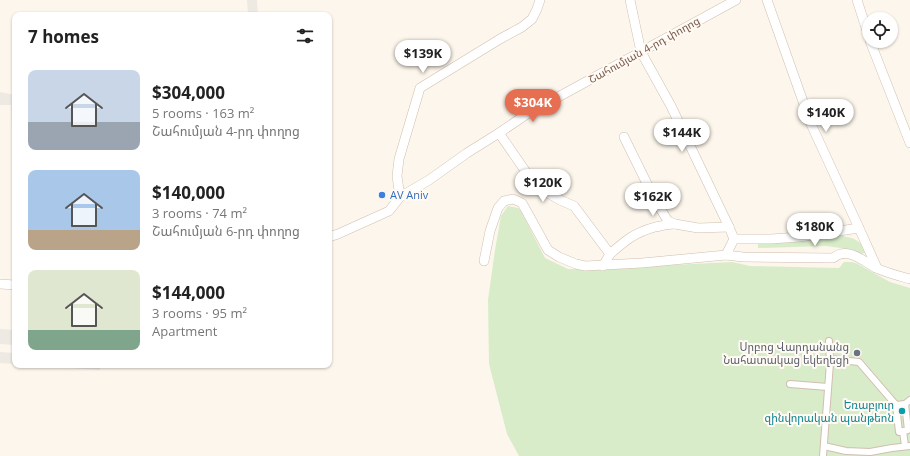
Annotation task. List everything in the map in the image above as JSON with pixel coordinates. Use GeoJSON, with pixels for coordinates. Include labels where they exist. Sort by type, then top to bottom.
{"type":"FeatureCollection","features":[{"type":"Feature","properties":{"kind":"street"},"geometry":{"type":"LineString","coordinates":[[400,197],[397,176],[399,159],[420,88],[522,27],[532,19],[540,0]]}},
{"type":"Feature","properties":{"kind":"street"},"geometry":{"type":"LineString","coordinates":[[630,0],[641,52],[671,106],[734,239],[726,255]]}},
{"type":"Feature","properties":{"kind":"street","name":"Շահումյան 4-րդ փողոց"},"geometry":{"type":"LineString","coordinates":[[332,236],[389,210],[400,197],[430,180],[467,153],[527,114],[736,0]]}},
{"type":"Feature","properties":{"kind":"street"},"geometry":{"type":"LineString","coordinates":[[767,0],[811,124],[877,268]]}},
{"type":"Feature","properties":{"kind":"street"},"geometry":{"type":"LineString","coordinates":[[856,0],[862,17]]}},
{"type":"Feature","properties":{"kind":"street"},"geometry":{"type":"LineString","coordinates":[[873,48],[910,143]]}},
{"type":"Feature","properties":{"kind":"street"},"geometry":{"type":"LineString","coordinates":[[499,133],[536,184],[548,193],[574,206],[610,254]]}},
{"type":"Feature","properties":{"kind":"street"},"geometry":{"type":"LineString","coordinates":[[624,137],[655,200],[668,221],[675,224]]}},
{"type":"Feature","properties":{"kind":"street"},"geometry":{"type":"LineString","coordinates":[[484,261],[490,231],[498,208],[504,201],[513,199],[522,203],[548,250],[559,257],[585,266],[603,266],[726,255],[743,257],[833,258],[841,254],[857,256],[877,268],[910,278]]}},
{"type":"Feature","properties":{"kind":"street"},"geometry":{"type":"LineString","coordinates":[[603,266],[610,254],[627,240],[636,234],[659,226],[675,224],[698,228],[729,227]]}},
{"type":"Feature","properties":{"kind":"street"},"geometry":{"type":"LineString","coordinates":[[734,239],[799,237],[859,228]]}},
{"type":"Feature","properties":{"kind":"street"},"geometry":{"type":"LineString","coordinates":[[0,284],[12,285]]}},
{"type":"Feature","properties":{"kind":"street"},"geometry":{"type":"LineString","coordinates":[[823,456],[830,359],[829,341]]}},
{"type":"Feature","properties":{"kind":"street"},"geometry":{"type":"LineString","coordinates":[[830,359],[859,362],[896,405],[899,432],[908,430],[907,402],[896,405]]}},
{"type":"Feature","properties":{"kind":"street"},"geometry":{"type":"LineString","coordinates":[[790,384],[828,387]]}},
{"type":"Feature","properties":{"kind":"street"},"geometry":{"type":"LineString","coordinates":[[824,446],[870,454],[908,446],[904,431]]}},
{"type":"Feature","properties":{"kind":"shaded area"},"geometry":{"type":"Polygon","coordinates":[[[247,0],[257,0],[258,12],[248,12],[247,0]]]}},
{"type":"Feature","properties":{"kind":"shaded area"},"geometry":{"type":"Polygon","coordinates":[[[0,92],[12,94],[12,134],[11,105],[0,105],[0,92]]]}},
{"type":"Feature","properties":{"kind":"shaded area"},"geometry":{"type":"Polygon","coordinates":[[[0,329],[12,330],[12,345],[0,344],[0,329]]]}},
{"type":"Feature","properties":{"kind":"shaded area"},"geometry":{"type":"Polygon","coordinates":[[[0,352],[12,353],[12,364],[0,363],[0,352]]]}},
{"type":"Feature","properties":{"kind":"shaded area"},"geometry":{"type":"Polygon","coordinates":[[[71,368],[100,368],[100,370],[71,368]]]}},
{"type":"Feature","properties":{"kind":"green space"},"geometry":{"type":"Polygon","coordinates":[[[508,206],[518,208],[521,211],[545,258],[568,269],[732,262],[750,266],[839,268],[844,262],[851,262],[856,263],[890,282],[910,288],[910,456],[519,456],[507,434],[489,364],[488,300],[501,216],[508,206]]]}},
{"type":"Feature","properties":{"kind":"green space"},"geometry":{"type":"Polygon","coordinates":[[[835,235],[855,239],[860,243],[866,252],[862,254],[841,248],[826,246],[758,248],[758,242],[835,235]]]}},
{"type":"Feature","properties":{"kind":"place","name":"AV Aniv"},"geometry":{"type":"Point","coordinates":[382,195]}},
{"type":"Feature","properties":{"kind":"place","name":"Սրբոց Վարդանանց Նահատակաց եկեղեցի"},"geometry":{"type":"Point","coordinates":[857,353]}},
{"type":"Feature","properties":{"kind":"place","name":"Եռաբլուր զինվորական պանթեոն"},"geometry":{"type":"Point","coordinates":[902,411]}}]}
